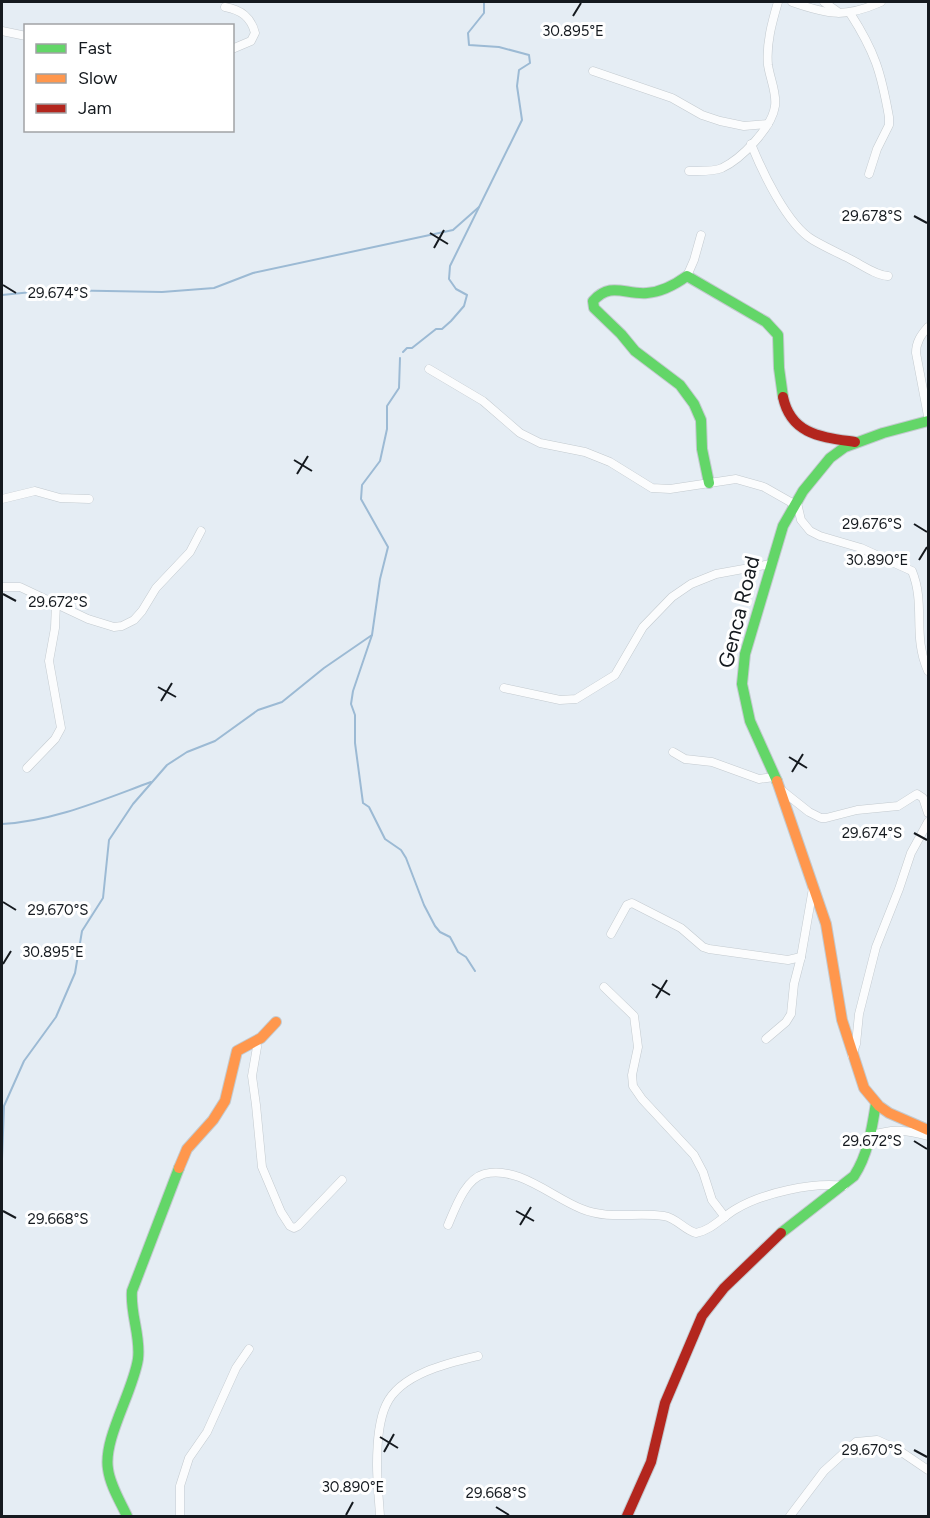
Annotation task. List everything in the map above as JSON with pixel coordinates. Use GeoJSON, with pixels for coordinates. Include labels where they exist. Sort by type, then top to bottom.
{"type":"FeatureCollection","features":[{"type":"Feature","properties":{"kind":"street"},"geometry":{"type":"LineString","coordinates":[[689,171],[720,170],[752,144],[768,124],[776,103],[769,69],[768,46],[778,2]]}},
{"type":"Feature","properties":{"kind":"street"},"geometry":{"type":"LineString","coordinates":[[792,2],[824,12],[850,14],[881,2]]}},
{"type":"Feature","properties":{"kind":"street"},"geometry":{"type":"LineString","coordinates":[[824,2],[839,13]]}},
{"type":"Feature","properties":{"kind":"street"},"geometry":{"type":"LineString","coordinates":[[225,7],[242,12],[253,24],[255,30],[254,39],[234,49]]}},
{"type":"Feature","properties":{"kind":"street"},"geometry":{"type":"LineString","coordinates":[[850,14],[878,64],[889,117],[887,130],[875,154],[869,174]]}},
{"type":"Feature","properties":{"kind":"street"},"geometry":{"type":"LineString","coordinates":[[2,31],[24,36]]}},
{"type":"Feature","properties":{"kind":"street"},"geometry":{"type":"LineString","coordinates":[[593,72],[672,98],[702,115],[720,121],[744,126],[768,124]]}},
{"type":"Feature","properties":{"kind":"street"},"geometry":{"type":"LineString","coordinates":[[752,144],[763,172],[778,198],[802,231],[813,241],[875,272],[888,276]]}},
{"type":"Feature","properties":{"kind":"street"},"geometry":{"type":"LineString","coordinates":[[701,235],[687,276],[653,291],[614,289],[603,291],[594,299],[592,305],[621,334],[634,351],[680,385],[694,404],[701,420],[702,449],[709,483]]}},
{"type":"Feature","properties":{"kind":"street"},"geometry":{"type":"LineString","coordinates":[[687,276],[766,321],[776,331],[782,395],[788,416],[796,424],[815,434],[855,442]]}},
{"type":"Feature","properties":{"kind":"street"},"geometry":{"type":"LineString","coordinates":[[928,327],[920,337],[916,353],[928,416]]}},
{"type":"Feature","properties":{"kind":"street"},"geometry":{"type":"LineString","coordinates":[[429,369],[483,401],[520,434],[540,443],[585,452],[604,460],[652,488],[670,489],[736,479],[764,487],[795,502],[801,520],[810,531],[861,548],[912,571],[920,609],[920,650],[928,670]]}},
{"type":"Feature","properties":{"kind":"street","name":"Genca Road"},"geometry":{"type":"LineString","coordinates":[[928,421],[855,442],[830,458],[795,502],[783,526],[771,564],[745,654],[742,684],[750,721],[779,788],[826,924],[839,1003],[852,1055],[864,1088],[876,1103],[889,1113],[928,1130]]}},
{"type":"Feature","properties":{"kind":"street"},"geometry":{"type":"LineString","coordinates":[[2,499],[35,491],[60,498],[89,499]]}},
{"type":"Feature","properties":{"kind":"street"},"geometry":{"type":"LineString","coordinates":[[2,586],[20,587],[100,624],[114,627],[129,624],[142,611],[163,580],[190,552],[201,531]]}},
{"type":"Feature","properties":{"kind":"street"},"geometry":{"type":"LineString","coordinates":[[504,688],[560,700],[576,699],[615,675],[644,627],[672,597],[691,584],[716,574],[771,564]]}},
{"type":"Feature","properties":{"kind":"street"},"geometry":{"type":"LineString","coordinates":[[27,768],[56,739],[61,728],[49,661],[55,628],[56,603]]}},
{"type":"Feature","properties":{"kind":"street"},"geometry":{"type":"LineString","coordinates":[[673,752],[681,758],[712,762],[759,779],[774,777]]}},
{"type":"Feature","properties":{"kind":"street"},"geometry":{"type":"LineString","coordinates":[[779,788],[809,812],[821,818],[834,817],[856,810],[898,806],[917,794],[923,798],[928,813]]}},
{"type":"Feature","properties":{"kind":"street"},"geometry":{"type":"LineString","coordinates":[[852,1055],[856,1044],[859,1014],[876,947],[911,853],[928,822]]}},
{"type":"Feature","properties":{"kind":"street"},"geometry":{"type":"LineString","coordinates":[[766,1039],[786,1022],[791,1014],[794,984],[813,886]]}},
{"type":"Feature","properties":{"kind":"street"},"geometry":{"type":"LineString","coordinates":[[611,934],[627,905],[632,903],[681,928],[709,949],[788,960],[801,957]]}},
{"type":"Feature","properties":{"kind":"street"},"geometry":{"type":"LineString","coordinates":[[604,987],[634,1016],[638,1047],[632,1075],[633,1086],[642,1099],[694,1155],[703,1172],[712,1200],[725,1217]]}},
{"type":"Feature","properties":{"kind":"street"},"geometry":{"type":"LineString","coordinates":[[127,1516],[114,1488],[107,1463],[110,1444],[133,1382],[138,1358],[132,1306],[135,1281],[187,1149],[225,1101],[237,1051],[256,1041],[276,1022]]}},
{"type":"Feature","properties":{"kind":"street"},"geometry":{"type":"LineString","coordinates":[[256,1041],[252,1076],[262,1167],[281,1212],[290,1226],[298,1227],[342,1180]]}},
{"type":"Feature","properties":{"kind":"street"},"geometry":{"type":"LineString","coordinates":[[627,1516],[651,1462],[664,1403],[702,1316],[724,1288],[787,1227],[844,1186],[860,1167],[870,1136],[876,1103]]}},
{"type":"Feature","properties":{"kind":"street"},"geometry":{"type":"LineString","coordinates":[[870,1136],[887,1130],[902,1130],[928,1136]]}},
{"type":"Feature","properties":{"kind":"street"},"geometry":{"type":"LineString","coordinates":[[448,1225],[459,1200],[474,1180],[479,1175],[494,1172],[522,1178],[585,1210],[614,1216],[666,1216],[693,1232],[704,1231],[749,1203],[792,1190],[833,1185],[844,1186]]}},
{"type":"Feature","properties":{"kind":"street"},"geometry":{"type":"LineString","coordinates":[[180,1516],[180,1486],[189,1458],[207,1432],[236,1368],[249,1349]]}},
{"type":"Feature","properties":{"kind":"street"},"geometry":{"type":"LineString","coordinates":[[380,1516],[377,1464],[381,1418],[386,1405],[398,1390],[419,1376],[443,1365],[478,1356]]}},
{"type":"Feature","properties":{"kind":"street"},"geometry":{"type":"LineString","coordinates":[[790,1516],[824,1471],[856,1442],[877,1440],[897,1449],[928,1470]]}},
{"type":"Feature","properties":{"kind":"waterway"},"geometry":{"type":"LineString","coordinates":[[403,352],[407,348],[412,348],[436,329],[442,329],[464,306],[467,295],[456,289],[449,279],[450,266],[522,120],[517,86],[519,70],[530,63],[529,55],[499,47],[469,45],[468,33],[484,13],[484,2]]}},
{"type":"Feature","properties":{"kind":"waterway"},"geometry":{"type":"LineString","coordinates":[[2,295],[52,290],[162,292],[214,288],[253,273],[453,230],[479,207]]}},
{"type":"Feature","properties":{"kind":"waterway"},"geometry":{"type":"LineString","coordinates":[[400,358],[399,388],[387,406],[387,429],[380,461],[362,485],[361,499],[388,547],[380,579],[372,635],[353,691],[351,704],[355,715],[355,743],[363,803],[369,807],[385,839],[401,850],[406,858],[424,905],[435,926],[440,932],[450,937],[458,952],[466,957],[475,971]]}},
{"type":"Feature","properties":{"kind":"waterway"},"geometry":{"type":"LineString","coordinates":[[2,1159],[4,1106],[24,1061],[56,1017],[75,973],[82,931],[103,898],[109,840],[133,804],[167,765],[187,752],[215,741],[258,710],[282,702],[324,668],[372,635]]}},
{"type":"Feature","properties":{"kind":"waterway"},"geometry":{"type":"LineString","coordinates":[[2,824],[59,814],[151,782]]}},
{"type":"Feature","properties":{"kind":"traffic: fast"},"geometry":{"type":"LineString","coordinates":[[709,483],[702,449],[701,420],[694,404],[680,385],[635,351],[594,308],[593,301],[612,290],[639,293],[658,291],[687,276],[766,322],[778,335],[783,397]]}},
{"type":"Feature","properties":{"kind":"traffic: fast"},"geometry":{"type":"LineString","coordinates":[[777,781],[750,721],[742,684],[745,654],[783,526],[803,491],[830,458],[845,447],[883,433],[928,421]]}},
{"type":"Feature","properties":{"kind":"traffic: fast"},"geometry":{"type":"LineString","coordinates":[[781,1233],[854,1176],[866,1150],[876,1103]]}},
{"type":"Feature","properties":{"kind":"traffic: fast"},"geometry":{"type":"LineString","coordinates":[[127,1516],[111,1481],[108,1457],[114,1430],[138,1359],[132,1291],[179,1168]]}},
{"type":"Feature","properties":{"kind":"traffic: slow"},"geometry":{"type":"LineString","coordinates":[[777,781],[826,924],[842,1020],[864,1088],[879,1106],[889,1113],[928,1130]]}},
{"type":"Feature","properties":{"kind":"traffic: slow"},"geometry":{"type":"LineString","coordinates":[[179,1168],[187,1149],[213,1120],[225,1101],[237,1051],[261,1038],[276,1022]]}},
{"type":"Feature","properties":{"kind":"traffic: jam"},"geometry":{"type":"LineString","coordinates":[[783,397],[787,410],[801,427],[820,436],[855,442]]}},
{"type":"Feature","properties":{"kind":"traffic: jam"},"geometry":{"type":"LineString","coordinates":[[627,1516],[651,1462],[665,1403],[702,1316],[724,1288],[781,1233]]}}]}
